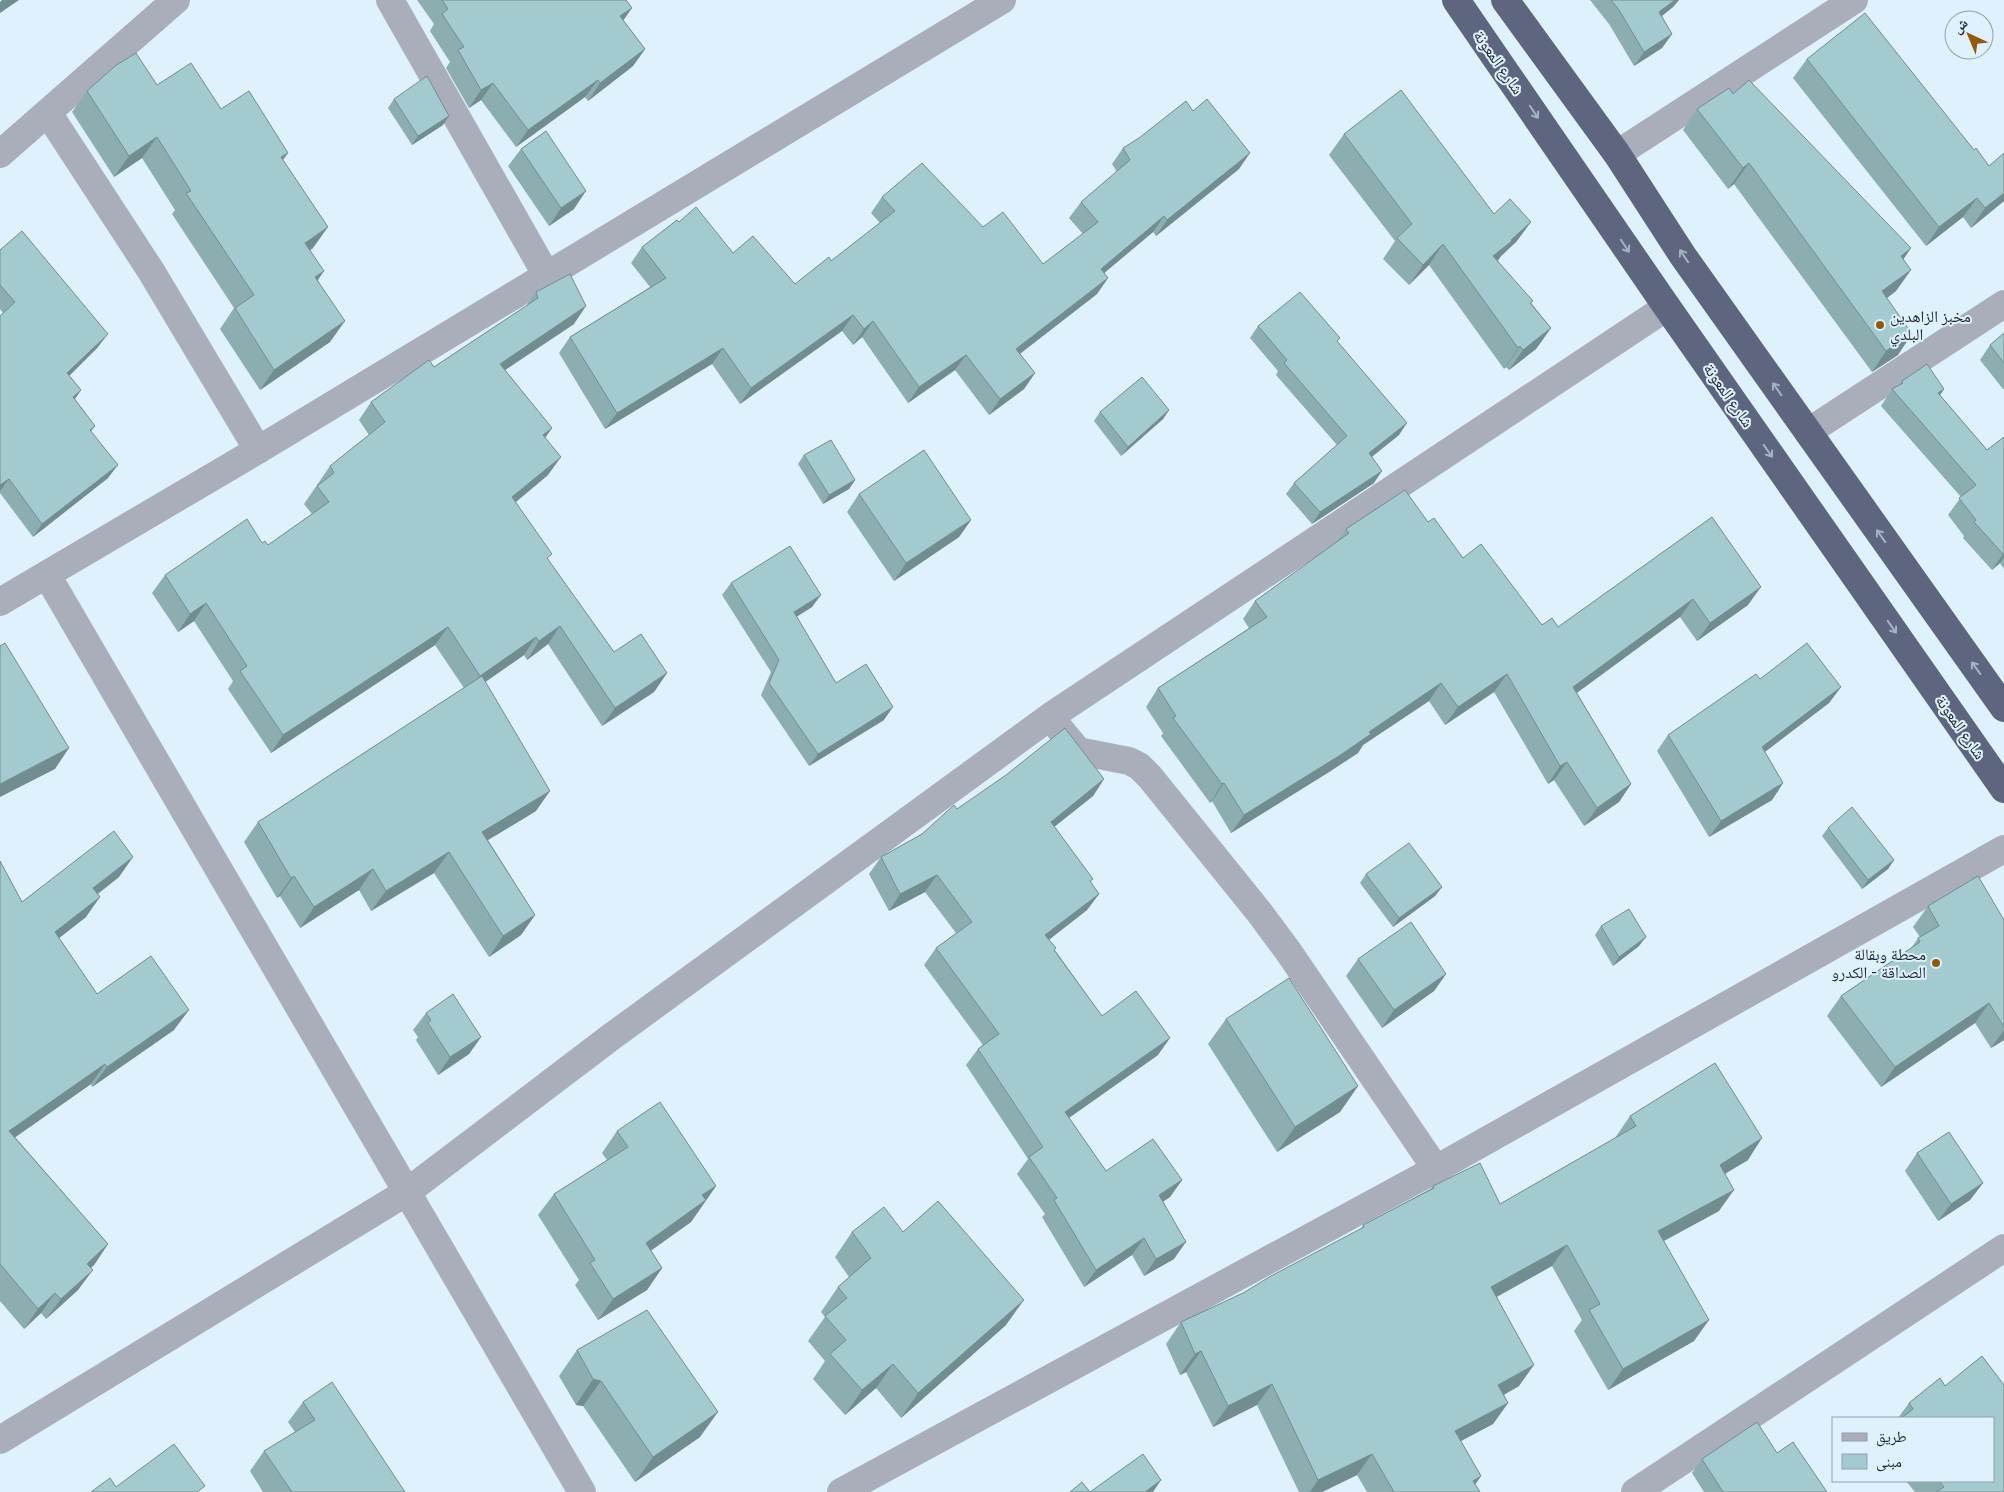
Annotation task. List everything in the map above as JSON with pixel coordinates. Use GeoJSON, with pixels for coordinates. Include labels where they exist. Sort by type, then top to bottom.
{"type":"FeatureCollection","features":[{"type":"Feature","properties":{"kind":"highway","name":"شارع المعونة"},"geometry":{"type":"LineString","coordinates":[[1456,0],[1667,307],[2004,788]]}},
{"type":"Feature","properties":{"kind":"highway"},"geometry":{"type":"LineString","coordinates":[[1505,0],[1617,154],[1683,256],[2004,708]]}},
{"type":"Feature","properties":{"kind":"highway"},"geometry":{"type":"LineString","coordinates":[[1868,592],[1903,568]]}},
{"type":"Feature","properties":{"kind":"street"},"geometry":{"type":"LineString","coordinates":[[0,154],[176,0]]}},
{"type":"Feature","properties":{"kind":"street"},"geometry":{"type":"LineString","coordinates":[[390,0],[547,276]]}},
{"type":"Feature","properties":{"kind":"street"},"geometry":{"type":"LineString","coordinates":[[0,602],[258,450],[1002,0]]}},
{"type":"Feature","properties":{"kind":"street"},"geometry":{"type":"LineString","coordinates":[[1617,154],[1854,0]]}},
{"type":"Feature","properties":{"kind":"street"},"geometry":{"type":"LineString","coordinates":[[48,112],[152,271],[258,450]]}},
{"type":"Feature","properties":{"kind":"street"},"geometry":{"type":"LineString","coordinates":[[1808,432],[2004,304]]}},
{"type":"Feature","properties":{"kind":"street"},"geometry":{"type":"LineString","coordinates":[[0,1440],[407,1192],[611,1037],[1051,716],[1667,307]]}},
{"type":"Feature","properties":{"kind":"street"},"geometry":{"type":"LineString","coordinates":[[48,574],[582,1492]]}},
{"type":"Feature","properties":{"kind":"street"},"geometry":{"type":"LineString","coordinates":[[1051,716],[1078,752],[1129,761],[1139,766],[1150,778],[1283,943],[1436,1169]]}},
{"type":"Feature","properties":{"kind":"street"},"geometry":{"type":"LineString","coordinates":[[841,1492],[1436,1169],[2004,849]]}},
{"type":"Feature","properties":{"kind":"street"},"geometry":{"type":"LineString","coordinates":[[1635,1492],[2004,1248]]}},
{"type":"Feature","properties":{"kind":"building"},"geometry":{"type":"Polygon","coordinates":[[[442,0],[626,0],[632,8],[620,16],[645,49],[600,83],[598,80],[528,130],[493,83],[481,90],[458,50],[464,47],[442,14],[448,9],[442,0]]]}},
{"type":"Feature","properties":{"kind":"building"},"geometry":{"type":"Polygon","coordinates":[[[1611,0],[1675,0],[1659,12],[1672,34],[1644,52],[1611,0]]]}},
{"type":"Feature","properties":{"kind":"building"},"geometry":{"type":"Polygon","coordinates":[[[1865,13],[1974,150],[1976,148],[1989,166],[2004,153],[2004,193],[1985,208],[1977,198],[1939,227],[1807,59],[1865,13]]]}},
{"type":"Feature","properties":{"kind":"building"},"geometry":{"type":"Polygon","coordinates":[[[136,53],[157,85],[191,63],[221,109],[249,91],[288,153],[281,157],[328,227],[305,243],[324,271],[315,277],[345,321],[274,370],[235,308],[254,295],[186,193],[191,191],[157,137],[129,156],[87,91],[115,66],[136,53]]]}},
{"type":"Feature","properties":{"kind":"building"},"geometry":{"type":"Polygon","coordinates":[[[427,76],[449,116],[418,136],[394,99],[427,76]]]}},
{"type":"Feature","properties":{"kind":"building"},"geometry":{"type":"Polygon","coordinates":[[[1749,80],[1911,248],[1901,256],[1911,270],[1882,291],[1912,334],[1886,351],[1749,163],[1743,168],[1697,109],[1729,88],[1733,94],[1749,80]]]}},
{"type":"Feature","properties":{"kind":"building"},"geometry":{"type":"Polygon","coordinates":[[[1401,90],[1494,214],[1510,199],[1531,222],[1493,256],[1533,301],[1530,303],[1551,328],[1523,350],[1520,346],[1518,348],[1443,244],[1423,265],[1397,238],[1412,224],[1344,134],[1401,90]]]}},
{"type":"Feature","properties":{"kind":"building"},"geometry":{"type":"Polygon","coordinates":[[[1207,99],[1250,153],[1167,220],[1164,216],[1101,269],[1108,278],[1016,349],[1035,373],[1000,399],[966,355],[919,387],[873,321],[864,329],[853,315],[751,388],[723,348],[617,413],[570,337],[666,278],[642,247],[677,220],[679,222],[696,207],[733,253],[753,236],[795,284],[829,257],[831,261],[895,211],[882,197],[922,163],[983,227],[1003,212],[1043,264],[1098,222],[1081,202],[1130,160],[1123,148],[1139,138],[1186,101],[1193,111],[1207,99]]]}},
{"type":"Feature","properties":{"kind":"building"},"geometry":{"type":"Polygon","coordinates":[[[546,131],[586,191],[561,208],[521,149],[546,131]]]}},
{"type":"Feature","properties":{"kind":"building"},"geometry":{"type":"Polygon","coordinates":[[[22,231],[108,334],[67,373],[81,390],[73,397],[95,426],[90,430],[118,465],[42,524],[9,479],[0,485],[0,316],[15,302],[0,285],[0,250],[22,231]]]}},
{"type":"Feature","properties":{"kind":"building"},"geometry":{"type":"Polygon","coordinates":[[[570,274],[586,306],[500,364],[552,428],[543,435],[561,457],[512,497],[552,554],[547,558],[614,652],[641,634],[667,673],[615,708],[560,626],[539,641],[536,637],[480,676],[448,627],[283,735],[240,671],[247,666],[206,603],[190,614],[165,575],[247,519],[262,543],[265,541],[268,545],[329,502],[317,486],[334,473],[330,466],[385,422],[371,402],[429,360],[434,367],[538,298],[536,292],[570,274]]]}},
{"type":"Feature","properties":{"kind":"building"},"geometry":{"type":"Polygon","coordinates":[[[1300,292],[1340,338],[1337,341],[1407,423],[1369,453],[1382,471],[1320,512],[1294,483],[1347,436],[1284,363],[1287,360],[1258,326],[1300,292]]]}},
{"type":"Feature","properties":{"kind":"building"},"geometry":{"type":"Polygon","coordinates":[[[2004,333],[2004,363],[1990,345],[2004,333]]]}},
{"type":"Feature","properties":{"kind":"building"},"geometry":{"type":"Polygon","coordinates":[[[1927,364],[1944,389],[1938,393],[1987,450],[2004,437],[2003,554],[1974,522],[1976,520],[1959,498],[1976,485],[1892,389],[1903,383],[1902,381],[1927,364]]]}},
{"type":"Feature","properties":{"kind":"building"},"geometry":{"type":"Polygon","coordinates":[[[1142,377],[1169,410],[1128,447],[1100,412],[1142,377]]]}},
{"type":"Feature","properties":{"kind":"building"},"geometry":{"type":"Polygon","coordinates":[[[831,440],[855,480],[829,495],[804,455],[831,440]]]}},
{"type":"Feature","properties":{"kind":"building"},"geometry":{"type":"Polygon","coordinates":[[[924,450],[971,520],[906,563],[859,494],[924,450]]]}},
{"type":"Feature","properties":{"kind":"building"},"geometry":{"type":"Polygon","coordinates":[[[1405,490],[1428,522],[1434,518],[1463,558],[1481,544],[1542,625],[1552,618],[1558,627],[1712,517],[1761,587],[1710,623],[1693,599],[1573,687],[1631,784],[1597,808],[1567,762],[1560,766],[1507,674],[1458,707],[1441,683],[1369,732],[1371,734],[1342,754],[1244,815],[1224,783],[1222,784],[1173,718],[1176,716],[1158,688],[1267,617],[1255,601],[1349,533],[1346,529],[1405,490]]]}},
{"type":"Feature","properties":{"kind":"building"},"geometry":{"type":"Polygon","coordinates":[[[790,546],[821,595],[794,612],[836,683],[866,664],[893,707],[818,754],[769,683],[779,660],[731,583],[790,546]]]}},
{"type":"Feature","properties":{"kind":"building"},"geometry":{"type":"Polygon","coordinates":[[[5,643],[69,748],[0,784],[0,646],[5,643]]]}},
{"type":"Feature","properties":{"kind":"building"},"geometry":{"type":"Polygon","coordinates":[[[1807,643],[1841,687],[1762,747],[1783,783],[1721,821],[1668,735],[1756,674],[1760,679],[1807,643]]]}},
{"type":"Feature","properties":{"kind":"building"},"geometry":{"type":"Polygon","coordinates":[[[482,676],[550,791],[482,832],[535,915],[503,936],[449,852],[386,891],[373,869],[314,907],[294,876],[291,878],[258,822],[482,676]]]}},
{"type":"Feature","properties":{"kind":"building"},"geometry":{"type":"Polygon","coordinates":[[[1065,728],[1104,779],[1051,822],[1093,879],[1090,881],[1099,894],[1045,935],[1056,948],[1054,950],[1102,1016],[1136,991],[1170,1038],[1065,1112],[1106,1171],[1153,1139],[1182,1180],[1159,1195],[1186,1242],[1156,1259],[1144,1238],[1096,1270],[1054,1200],[1057,1198],[1029,1157],[1043,1147],[978,1049],[999,1034],[936,948],[972,922],[937,875],[900,894],[881,857],[922,834],[954,805],[957,809],[1006,775],[1065,728]]]}},
{"type":"Feature","properties":{"kind":"building"},"geometry":{"type":"Polygon","coordinates":[[[1852,807],[1894,860],[1868,880],[1828,828],[1852,807]]]}},
{"type":"Feature","properties":{"kind":"building"},"geometry":{"type":"Polygon","coordinates":[[[114,831],[133,857],[93,888],[100,897],[55,932],[97,994],[151,956],[189,1010],[107,1067],[105,1064],[9,1131],[108,1244],[87,1264],[93,1270],[61,1299],[55,1293],[38,1309],[0,1264],[0,861],[22,902],[114,831]]]}},
{"type":"Feature","properties":{"kind":"building"},"geometry":{"type":"Polygon","coordinates":[[[1409,843],[1442,887],[1399,918],[1366,874],[1409,843]]]}},
{"type":"Feature","properties":{"kind":"building"},"geometry":{"type":"Polygon","coordinates":[[[1978,876],[2004,920],[2004,1027],[1989,1003],[1895,1067],[1841,996],[1920,942],[1918,938],[1939,926],[1928,906],[1978,876]]]}},
{"type":"Feature","properties":{"kind":"building"},"geometry":{"type":"Polygon","coordinates":[[[1629,909],[1646,937],[1619,957],[1601,926],[1629,909]]]}},
{"type":"Feature","properties":{"kind":"building"},"geometry":{"type":"Polygon","coordinates":[[[1411,922],[1446,974],[1394,1010],[1358,959],[1411,922]]]}},
{"type":"Feature","properties":{"kind":"building"},"geometry":{"type":"Polygon","coordinates":[[[1289,978],[1358,1086],[1295,1127],[1226,1019],[1289,978]]]}},
{"type":"Feature","properties":{"kind":"building"},"geometry":{"type":"Polygon","coordinates":[[[453,994],[481,1037],[450,1057],[428,1023],[431,1020],[426,1013],[453,994]]]}},
{"type":"Feature","properties":{"kind":"building"},"geometry":{"type":"Polygon","coordinates":[[[1715,1063],[1762,1138],[1720,1165],[1734,1190],[1658,1231],[1709,1320],[1623,1369],[1589,1310],[1600,1304],[1567,1245],[1491,1287],[1534,1365],[1498,1385],[1508,1403],[1455,1431],[1481,1476],[1473,1481],[1480,1492],[1394,1492],[1372,1454],[1318,1480],[1272,1384],[1228,1406],[1201,1351],[1195,1354],[1181,1322],[1243,1293],[1271,1276],[1364,1227],[1363,1225],[1434,1188],[1433,1186],[1480,1163],[1500,1204],[1636,1126],[1630,1116],[1715,1063]]]}},
{"type":"Feature","properties":{"kind":"building"},"geometry":{"type":"Polygon","coordinates":[[[660,1102],[716,1186],[702,1195],[706,1200],[646,1243],[662,1268],[613,1299],[590,1263],[595,1260],[554,1194],[628,1147],[617,1131],[660,1102]]]}},
{"type":"Feature","properties":{"kind":"building"},"geometry":{"type":"Polygon","coordinates":[[[1949,1132],[1983,1183],[1951,1204],[1917,1153],[1949,1132]]]}},
{"type":"Feature","properties":{"kind":"building"},"geometry":{"type":"Polygon","coordinates":[[[938,1201],[1024,1300],[918,1393],[893,1364],[862,1390],[830,1354],[846,1340],[825,1316],[847,1298],[838,1287],[871,1258],[852,1232],[884,1207],[903,1232],[938,1201]]]}},
{"type":"Feature","properties":{"kind":"building"},"geometry":{"type":"Polygon","coordinates":[[[647,1310],[718,1412],[653,1457],[601,1381],[593,1379],[577,1350],[647,1310]]]}},
{"type":"Feature","properties":{"kind":"building"},"geometry":{"type":"Polygon","coordinates":[[[1982,1356],[2004,1385],[2004,1492],[1936,1492],[1944,1487],[1940,1482],[1994,1482],[1994,1417],[1903,1417],[1913,1409],[1909,1403],[1940,1378],[1945,1386],[1982,1356]]]}},
{"type":"Feature","properties":{"kind":"building"},"geometry":{"type":"Polygon","coordinates":[[[332,1382],[405,1492],[292,1492],[264,1451],[315,1420],[303,1402],[332,1382]]]}},
{"type":"Feature","properties":{"kind":"building"},"geometry":{"type":"Polygon","coordinates":[[[1757,1422],[1777,1453],[1793,1442],[1827,1492],[1723,1492],[1702,1459],[1757,1422]]]}},
{"type":"Feature","properties":{"kind":"building"},"geometry":{"type":"Polygon","coordinates":[[[174,1444],[205,1486],[197,1492],[91,1492],[110,1478],[116,1487],[174,1444]]]}},
{"type":"Feature","properties":{"kind":"building"},"geometry":{"type":"Polygon","coordinates":[[[1143,1454],[1161,1480],[1145,1492],[1090,1492],[1143,1454]]]}},
{"type":"Feature","properties":{"kind":"building"},"geometry":{"type":"Polygon","coordinates":[[[1082,1482],[1090,1492],[1070,1492],[1082,1482]]]}},
{"type":"Feature","properties":{"kind":"place","name":"مخبز الزاهدين البلدي"},"geometry":{"type":"Point","coordinates":[1880,325]}},
{"type":"Feature","properties":{"kind":"place","name":"محطة وبقالة الصداقة - الكدرو"},"geometry":{"type":"Point","coordinates":[1936,963]}}]}
